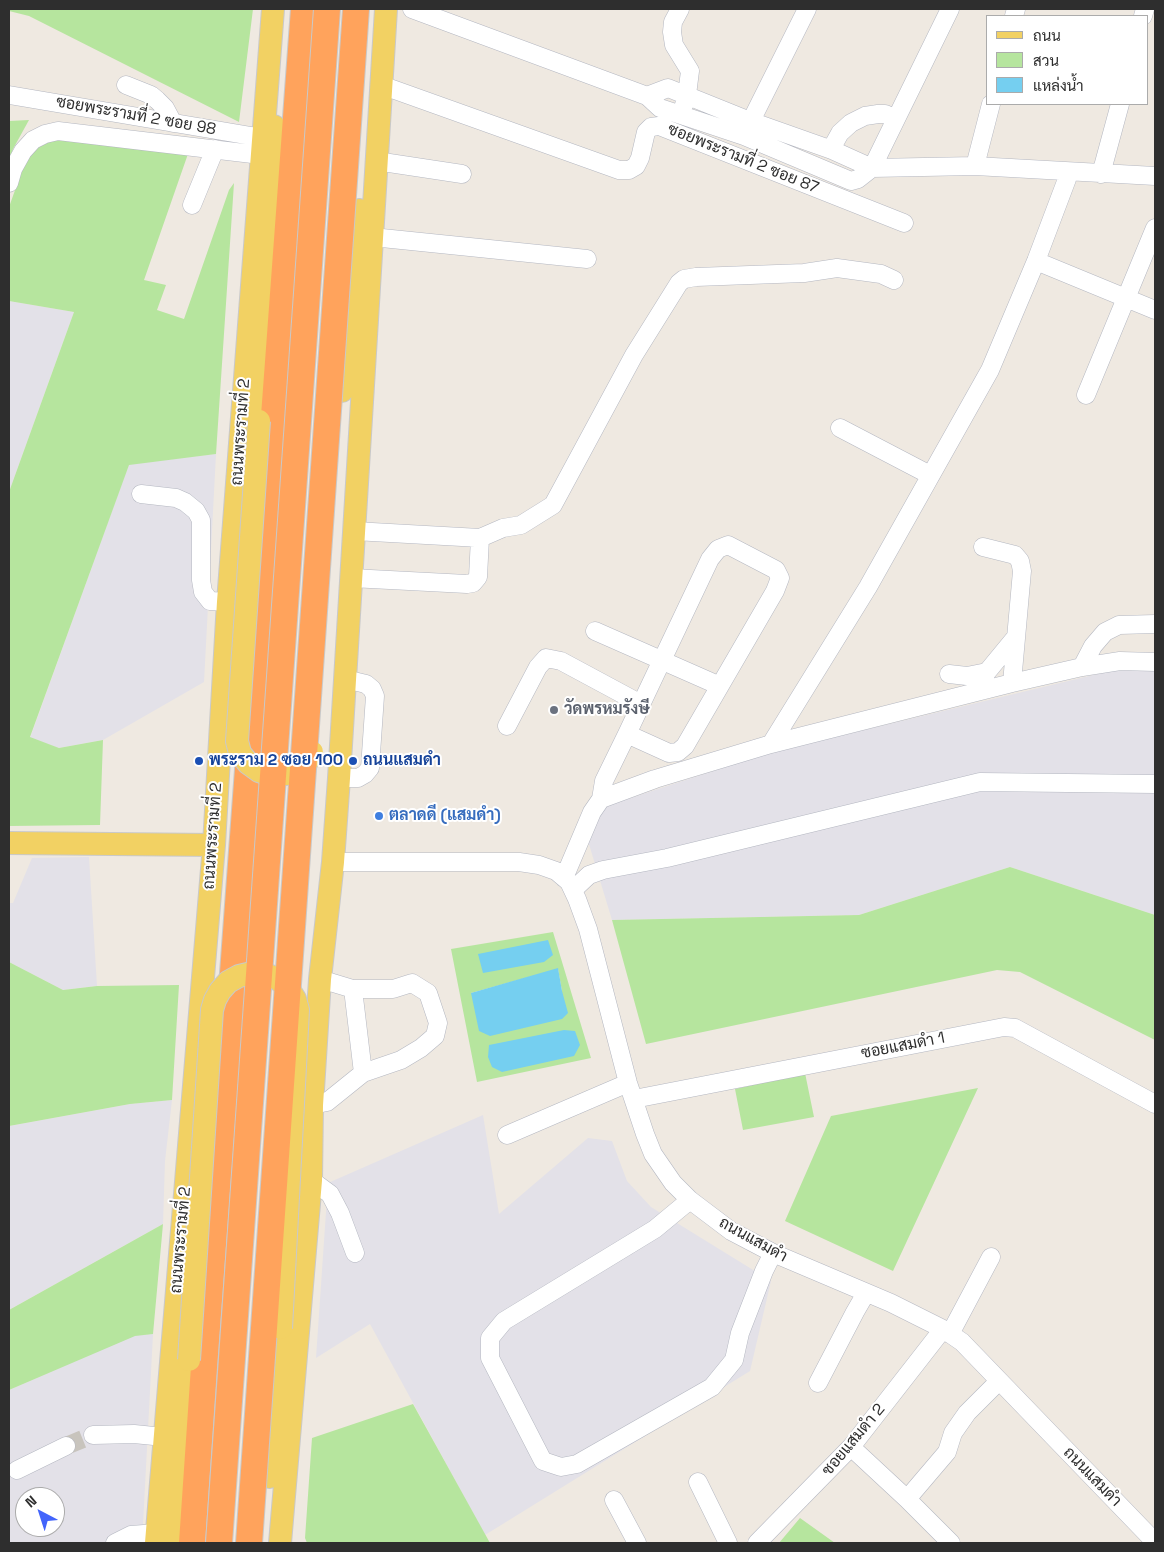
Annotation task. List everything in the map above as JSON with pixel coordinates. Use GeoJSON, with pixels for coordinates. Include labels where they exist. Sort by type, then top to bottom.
{"type":"FeatureCollection","features":[{"type":"Feature","properties":{"kind":"highway","name":"ถนนพระรามที่ 2"},"geometry":{"type":"LineString","coordinates":[[192,1543],[304,9]]}},
{"type":"Feature","properties":{"kind":"highway"},"geometry":{"type":"LineString","coordinates":[[220,1543],[327,9]]}},
{"type":"Feature","properties":{"kind":"highway"},"geometry":{"type":"LineString","coordinates":[[244,1543],[351,9]]}},
{"type":"Feature","properties":{"kind":"highway"},"geometry":{"type":"LineString","coordinates":[[249,1543],[356,9]]}},
{"type":"Feature","properties":{"kind":"main road","name":"ถนนพระรามที่ 2"},"geometry":{"type":"LineString","coordinates":[[162,1540],[164,1437],[214,845],[228,602],[273,9]]}},
{"type":"Feature","properties":{"kind":"main road"},"geometry":{"type":"LineString","coordinates":[[280,1543],[311,1180],[312,1105],[320,979],[333,862],[339,778],[386,9]]}},
{"type":"Feature","properties":{"kind":"main road"},"geometry":{"type":"LineString","coordinates":[[269,73],[278,168],[236,740],[240,753],[248,764],[268,774],[286,774],[298,769],[308,760],[314,750],[317,739],[330,532],[361,185],[381,88]]}},
{"type":"Feature","properties":{"kind":"main road"},"geometry":{"type":"LineString","coordinates":[[9,843],[214,845]]}},
{"type":"Feature","properties":{"kind":"main road"},"geometry":{"type":"LineString","coordinates":[[162,1540],[189,1360],[212,1010],[220,991],[228,982],[239,976],[252,973],[265,974],[278,979],[288,988],[298,1010],[281,1328],[265,1543]]}},
{"type":"Feature","properties":{"kind":"street"},"geometry":{"type":"LineString","coordinates":[[412,9],[647,96],[660,108],[832,150],[872,168],[975,166],[1155,176]]}},
{"type":"Feature","properties":{"kind":"street"},"geometry":{"type":"LineString","coordinates":[[680,9],[673,22],[674,45],[690,71],[687,95],[681,114]]}},
{"type":"Feature","properties":{"kind":"street"},"geometry":{"type":"LineString","coordinates":[[747,129],[807,9]]}},
{"type":"Feature","properties":{"kind":"street"},"geometry":{"type":"LineString","coordinates":[[647,96],[668,88],[687,95],[747,129],[851,181],[872,168],[950,9]]}},
{"type":"Feature","properties":{"kind":"street"},"geometry":{"type":"LineString","coordinates":[[126,85],[158,100],[174,123]]}},
{"type":"Feature","properties":{"kind":"street","name":"ซอยพระรามที่ 2 ซอย 87"},"geometry":{"type":"LineString","coordinates":[[381,88],[619,170],[629,170],[636,166],[640,158],[646,132],[651,127],[659,126],[904,223]]}},
{"type":"Feature","properties":{"kind":"street","name":"ซอยพระรามที่ 2 ซอย 98"},"geometry":{"type":"LineString","coordinates":[[9,95],[174,123],[262,146]]}},
{"type":"Feature","properties":{"kind":"street"},"geometry":{"type":"LineString","coordinates":[[975,166],[991,105]]}},
{"type":"Feature","properties":{"kind":"street"},"geometry":{"type":"LineString","coordinates":[[1101,174],[1120,105]]}},
{"type":"Feature","properties":{"kind":"street"},"geometry":{"type":"LineString","coordinates":[[832,150],[834,142],[840,133],[851,123],[865,116],[885,114],[896,119]]}},
{"type":"Feature","properties":{"kind":"street"},"geometry":{"type":"LineString","coordinates":[[9,183],[13,170],[23,151],[33,140],[45,134],[58,131],[215,149],[262,146]]}},
{"type":"Feature","properties":{"kind":"street"},"geometry":{"type":"LineString","coordinates":[[192,205],[215,149]]}},
{"type":"Feature","properties":{"kind":"street"},"geometry":{"type":"LineString","coordinates":[[376,161],[462,174]]}},
{"type":"Feature","properties":{"kind":"street"},"geometry":{"type":"LineString","coordinates":[[771,744],[868,587],[990,370],[1036,261],[1067,179]]}},
{"type":"Feature","properties":{"kind":"street"},"geometry":{"type":"LineString","coordinates":[[1086,395],[1155,228]]}},
{"type":"Feature","properties":{"kind":"street"},"geometry":{"type":"LineString","coordinates":[[372,237],[587,259]]}},
{"type":"Feature","properties":{"kind":"street"},"geometry":{"type":"LineString","coordinates":[[1036,261],[1155,310]]}},
{"type":"Feature","properties":{"kind":"street"},"geometry":{"type":"LineString","coordinates":[[354,531],[480,538],[503,528],[521,525],[553,505],[634,355],[679,283],[684,279],[804,273],[836,268],[881,274],[894,280]]}},
{"type":"Feature","properties":{"kind":"street"},"geometry":{"type":"LineString","coordinates":[[840,428],[930,475]]}},
{"type":"Feature","properties":{"kind":"street"},"geometry":{"type":"LineString","coordinates":[[141,494],[176,498],[185,502],[196,511],[201,520],[201,580],[203,592],[210,601],[228,602]]}},
{"type":"Feature","properties":{"kind":"street"},"geometry":{"type":"LineString","coordinates":[[351,578],[473,583],[478,578],[480,538]]}},
{"type":"Feature","properties":{"kind":"street"},"geometry":{"type":"LineString","coordinates":[[568,884],[592,812],[601,799],[604,782],[710,559],[718,549],[728,545],[776,570],[780,578],[775,591],[685,746],[678,752],[669,752],[627,734]]}},
{"type":"Feature","properties":{"kind":"street"},"geometry":{"type":"LineString","coordinates":[[983,547],[1015,555],[1020,561],[1022,571],[1012,683]]}},
{"type":"Feature","properties":{"kind":"street"},"geometry":{"type":"LineString","coordinates":[[1082,667],[1093,646],[1105,632],[1119,624],[1155,624]]}},
{"type":"Feature","properties":{"kind":"street"},"geometry":{"type":"LineString","coordinates":[[595,631],[720,686]]}},
{"type":"Feature","properties":{"kind":"street"},"geometry":{"type":"LineString","coordinates":[[978,691],[987,672],[1015,638]]}},
{"type":"Feature","properties":{"kind":"street"},"geometry":{"type":"LineString","coordinates":[[507,726],[538,667],[546,658],[561,661],[641,704]]}},
{"type":"Feature","properties":{"kind":"street"},"geometry":{"type":"LineString","coordinates":[[601,799],[771,744],[978,691],[1082,667],[1120,661],[1155,662]]}},
{"type":"Feature","properties":{"kind":"street"},"geometry":{"type":"LineString","coordinates":[[949,674],[967,676],[987,672]]}},
{"type":"Feature","properties":{"kind":"street"},"geometry":{"type":"LineString","coordinates":[[339,778],[358,778],[366,774],[370,768],[375,696],[372,689],[366,684],[345,679]]}},
{"type":"Feature","properties":{"kind":"street"},"geometry":{"type":"LineString","coordinates":[[568,884],[603,870],[667,858],[980,782],[1155,784]]}},
{"type":"Feature","properties":{"kind":"street"},"geometry":{"type":"LineString","coordinates":[[333,862],[519,862],[556,871],[568,884]]}},
{"type":"Feature","properties":{"kind":"street","name":"ถนนแสมดำ"},"geometry":{"type":"LineString","coordinates":[[568,884],[588,929],[631,1091],[645,1134],[653,1154],[673,1183],[690,1200],[731,1231],[773,1253],[891,1303],[947,1332],[962,1342],[1149,1540]]}},
{"type":"Feature","properties":{"kind":"street"},"geometry":{"type":"LineString","coordinates":[[312,1105],[327,1102],[363,1073],[401,1060],[421,1048],[435,1036],[438,1023],[428,993],[412,983],[393,989],[353,989],[320,979]]}},
{"type":"Feature","properties":{"kind":"street"},"geometry":{"type":"LineString","coordinates":[[353,989],[363,1073]]}},
{"type":"Feature","properties":{"kind":"street","name":"ซอยแสมดำ 1"},"geometry":{"type":"LineString","coordinates":[[507,1135],[631,1091],[1004,1027],[1015,1028],[1155,1104]]}},
{"type":"Feature","properties":{"kind":"street"},"geometry":{"type":"LineString","coordinates":[[311,1180],[330,1194],[340,1212],[355,1253]]}},
{"type":"Feature","properties":{"kind":"street"},"geometry":{"type":"LineString","coordinates":[[690,1200],[655,1229],[504,1321],[490,1338],[490,1358],[543,1461],[561,1467],[577,1464],[712,1387],[734,1360],[740,1332],[773,1253]]}},
{"type":"Feature","properties":{"kind":"street","name":"ซอยแสมดำ 2"},"geometry":{"type":"LineString","coordinates":[[756,1543],[851,1447],[947,1332],[990,1257]]}},
{"type":"Feature","properties":{"kind":"street"},"geometry":{"type":"LineString","coordinates":[[818,1382],[866,1293]]}},
{"type":"Feature","properties":{"kind":"street"},"geometry":{"type":"LineString","coordinates":[[907,1499],[947,1452],[953,1433],[967,1413],[1000,1381]]}},
{"type":"Feature","properties":{"kind":"street"},"geometry":{"type":"LineString","coordinates":[[93,1435],[134,1434],[164,1437]]}},
{"type":"Feature","properties":{"kind":"street"},"geometry":{"type":"LineString","coordinates":[[17,1470],[66,1446]]}},
{"type":"Feature","properties":{"kind":"street"},"geometry":{"type":"LineString","coordinates":[[851,1447],[951,1543]]}},
{"type":"Feature","properties":{"kind":"street"},"geometry":{"type":"LineString","coordinates":[[698,1482],[728,1543]]}},
{"type":"Feature","properties":{"kind":"street"},"geometry":{"type":"LineString","coordinates":[[614,1500],[637,1543]]}},
{"type":"Feature","properties":{"kind":"street"},"geometry":{"type":"LineString","coordinates":[[115,1543],[131,1535],[162,1540]]}},
{"type":"Feature","properties":{"kind":"shaded area"},"geometry":{"type":"Polygon","coordinates":[[[9,301],[74,312],[9,492],[9,301]]]}},
{"type":"Feature","properties":{"kind":"shaded area"},"geometry":{"type":"Polygon","coordinates":[[[216,454],[204,682],[103,740],[59,748],[30,738],[129,464],[216,454]]]}},
{"type":"Feature","properties":{"kind":"shaded area"},"geometry":{"type":"Polygon","coordinates":[[[1114,670],[1155,671],[1155,915],[1010,867],[859,915],[612,920],[588,841],[603,807],[768,753],[1114,670]]]}},
{"type":"Feature","properties":{"kind":"shaded area"},"geometry":{"type":"Polygon","coordinates":[[[89,857],[97,986],[63,990],[9,962],[9,903],[13,903],[32,858],[89,857]]]}},
{"type":"Feature","properties":{"kind":"shaded area"},"geometry":{"type":"Polygon","coordinates":[[[172,1100],[165,1161],[163,1224],[9,1310],[9,1126],[130,1104],[172,1100]]]}},
{"type":"Feature","properties":{"kind":"shaded area"},"geometry":{"type":"Polygon","coordinates":[[[483,1115],[499,1214],[588,1138],[612,1141],[627,1181],[651,1207],[771,1281],[750,1371],[485,1535],[370,1324],[316,1358],[328,1183],[483,1115]]]}},
{"type":"Feature","properties":{"kind":"shaded area"},"geometry":{"type":"Polygon","coordinates":[[[153,1334],[142,1543],[9,1543],[9,1390],[135,1335],[153,1334]]]}},
{"type":"Feature","properties":{"kind":"green space"},"geometry":{"type":"Polygon","coordinates":[[[9,9],[253,9],[239,122],[29,16],[9,11],[9,9]]]}},
{"type":"Feature","properties":{"kind":"green space"},"geometry":{"type":"Polygon","coordinates":[[[29,120],[13,149],[9,161],[9,121],[29,120]]]}},
{"type":"Feature","properties":{"kind":"green space"},"geometry":{"type":"Polygon","coordinates":[[[56,137],[189,151],[144,280],[166,285],[157,310],[184,319],[229,190],[234,183],[216,454],[129,465],[30,737],[59,748],[103,740],[100,825],[9,826],[9,492],[74,312],[9,301],[9,207],[28,154],[41,143],[56,137]]]}},
{"type":"Feature","properties":{"kind":"green space"},"geometry":{"type":"Polygon","coordinates":[[[1010,867],[1155,915],[1155,1040],[1020,972],[997,970],[646,1044],[612,920],[859,915],[1010,867]]]}},
{"type":"Feature","properties":{"kind":"green space"},"geometry":{"type":"Polygon","coordinates":[[[553,932],[591,1058],[477,1082],[451,949],[553,932]],[[558,969],[471,993],[562,991],[558,969]]]}},
{"type":"Feature","properties":{"kind":"green space"},"geometry":{"type":"Polygon","coordinates":[[[9,962],[63,990],[97,986],[179,985],[172,1100],[130,1104],[9,1126],[9,962]]]}},
{"type":"Feature","properties":{"kind":"green space"},"geometry":{"type":"Polygon","coordinates":[[[805,1073],[814,1117],[743,1130],[735,1089],[805,1073]]]}},
{"type":"Feature","properties":{"kind":"green space"},"geometry":{"type":"Polygon","coordinates":[[[978,1088],[893,1271],[785,1221],[831,1116],[978,1088]]]}},
{"type":"Feature","properties":{"kind":"green space"},"geometry":{"type":"Polygon","coordinates":[[[163,1224],[153,1334],[135,1336],[9,1390],[9,1310],[163,1224]]]}},
{"type":"Feature","properties":{"kind":"green space"},"geometry":{"type":"Polygon","coordinates":[[[413,1404],[490,1543],[307,1543],[305,1538],[312,1438],[413,1404]]]}},
{"type":"Feature","properties":{"kind":"green space"},"geometry":{"type":"Polygon","coordinates":[[[800,1518],[835,1543],[779,1543],[800,1518]]]}},
{"type":"Feature","properties":{"kind":"water"},"geometry":{"type":"Polygon","coordinates":[[[548,940],[553,955],[544,962],[483,973],[478,954],[548,940]]]}},
{"type":"Feature","properties":{"kind":"water"},"geometry":{"type":"Polygon","coordinates":[[[558,968],[568,1013],[562,1019],[490,1036],[479,1031],[471,993],[558,968]]]}},
{"type":"Feature","properties":{"kind":"water"},"geometry":{"type":"Polygon","coordinates":[[[564,1030],[575,1031],[580,1045],[574,1056],[502,1072],[492,1067],[488,1057],[489,1045],[564,1030]]]}},
{"type":"Feature","properties":{"kind":"tunnel"},"geometry":{"type":"LineString","coordinates":[[66,1446],[93,1435]]}},
{"type":"Feature","properties":{"kind":"place","name":"วัดพรหมรังษี"},"geometry":{"type":"Point","coordinates":[554,710]}},
{"type":"Feature","properties":{"kind":"place","name":"พระราม 2 ซอย 100"},"geometry":{"type":"Point","coordinates":[199,761]}},
{"type":"Feature","properties":{"kind":"place","name":"ถนนแสมดำ"},"geometry":{"type":"Point","coordinates":[353,761]}},
{"type":"Feature","properties":{"kind":"place","name":"ตลาดดี (แสมดำ)"},"geometry":{"type":"Point","coordinates":[379,816]}}]}
